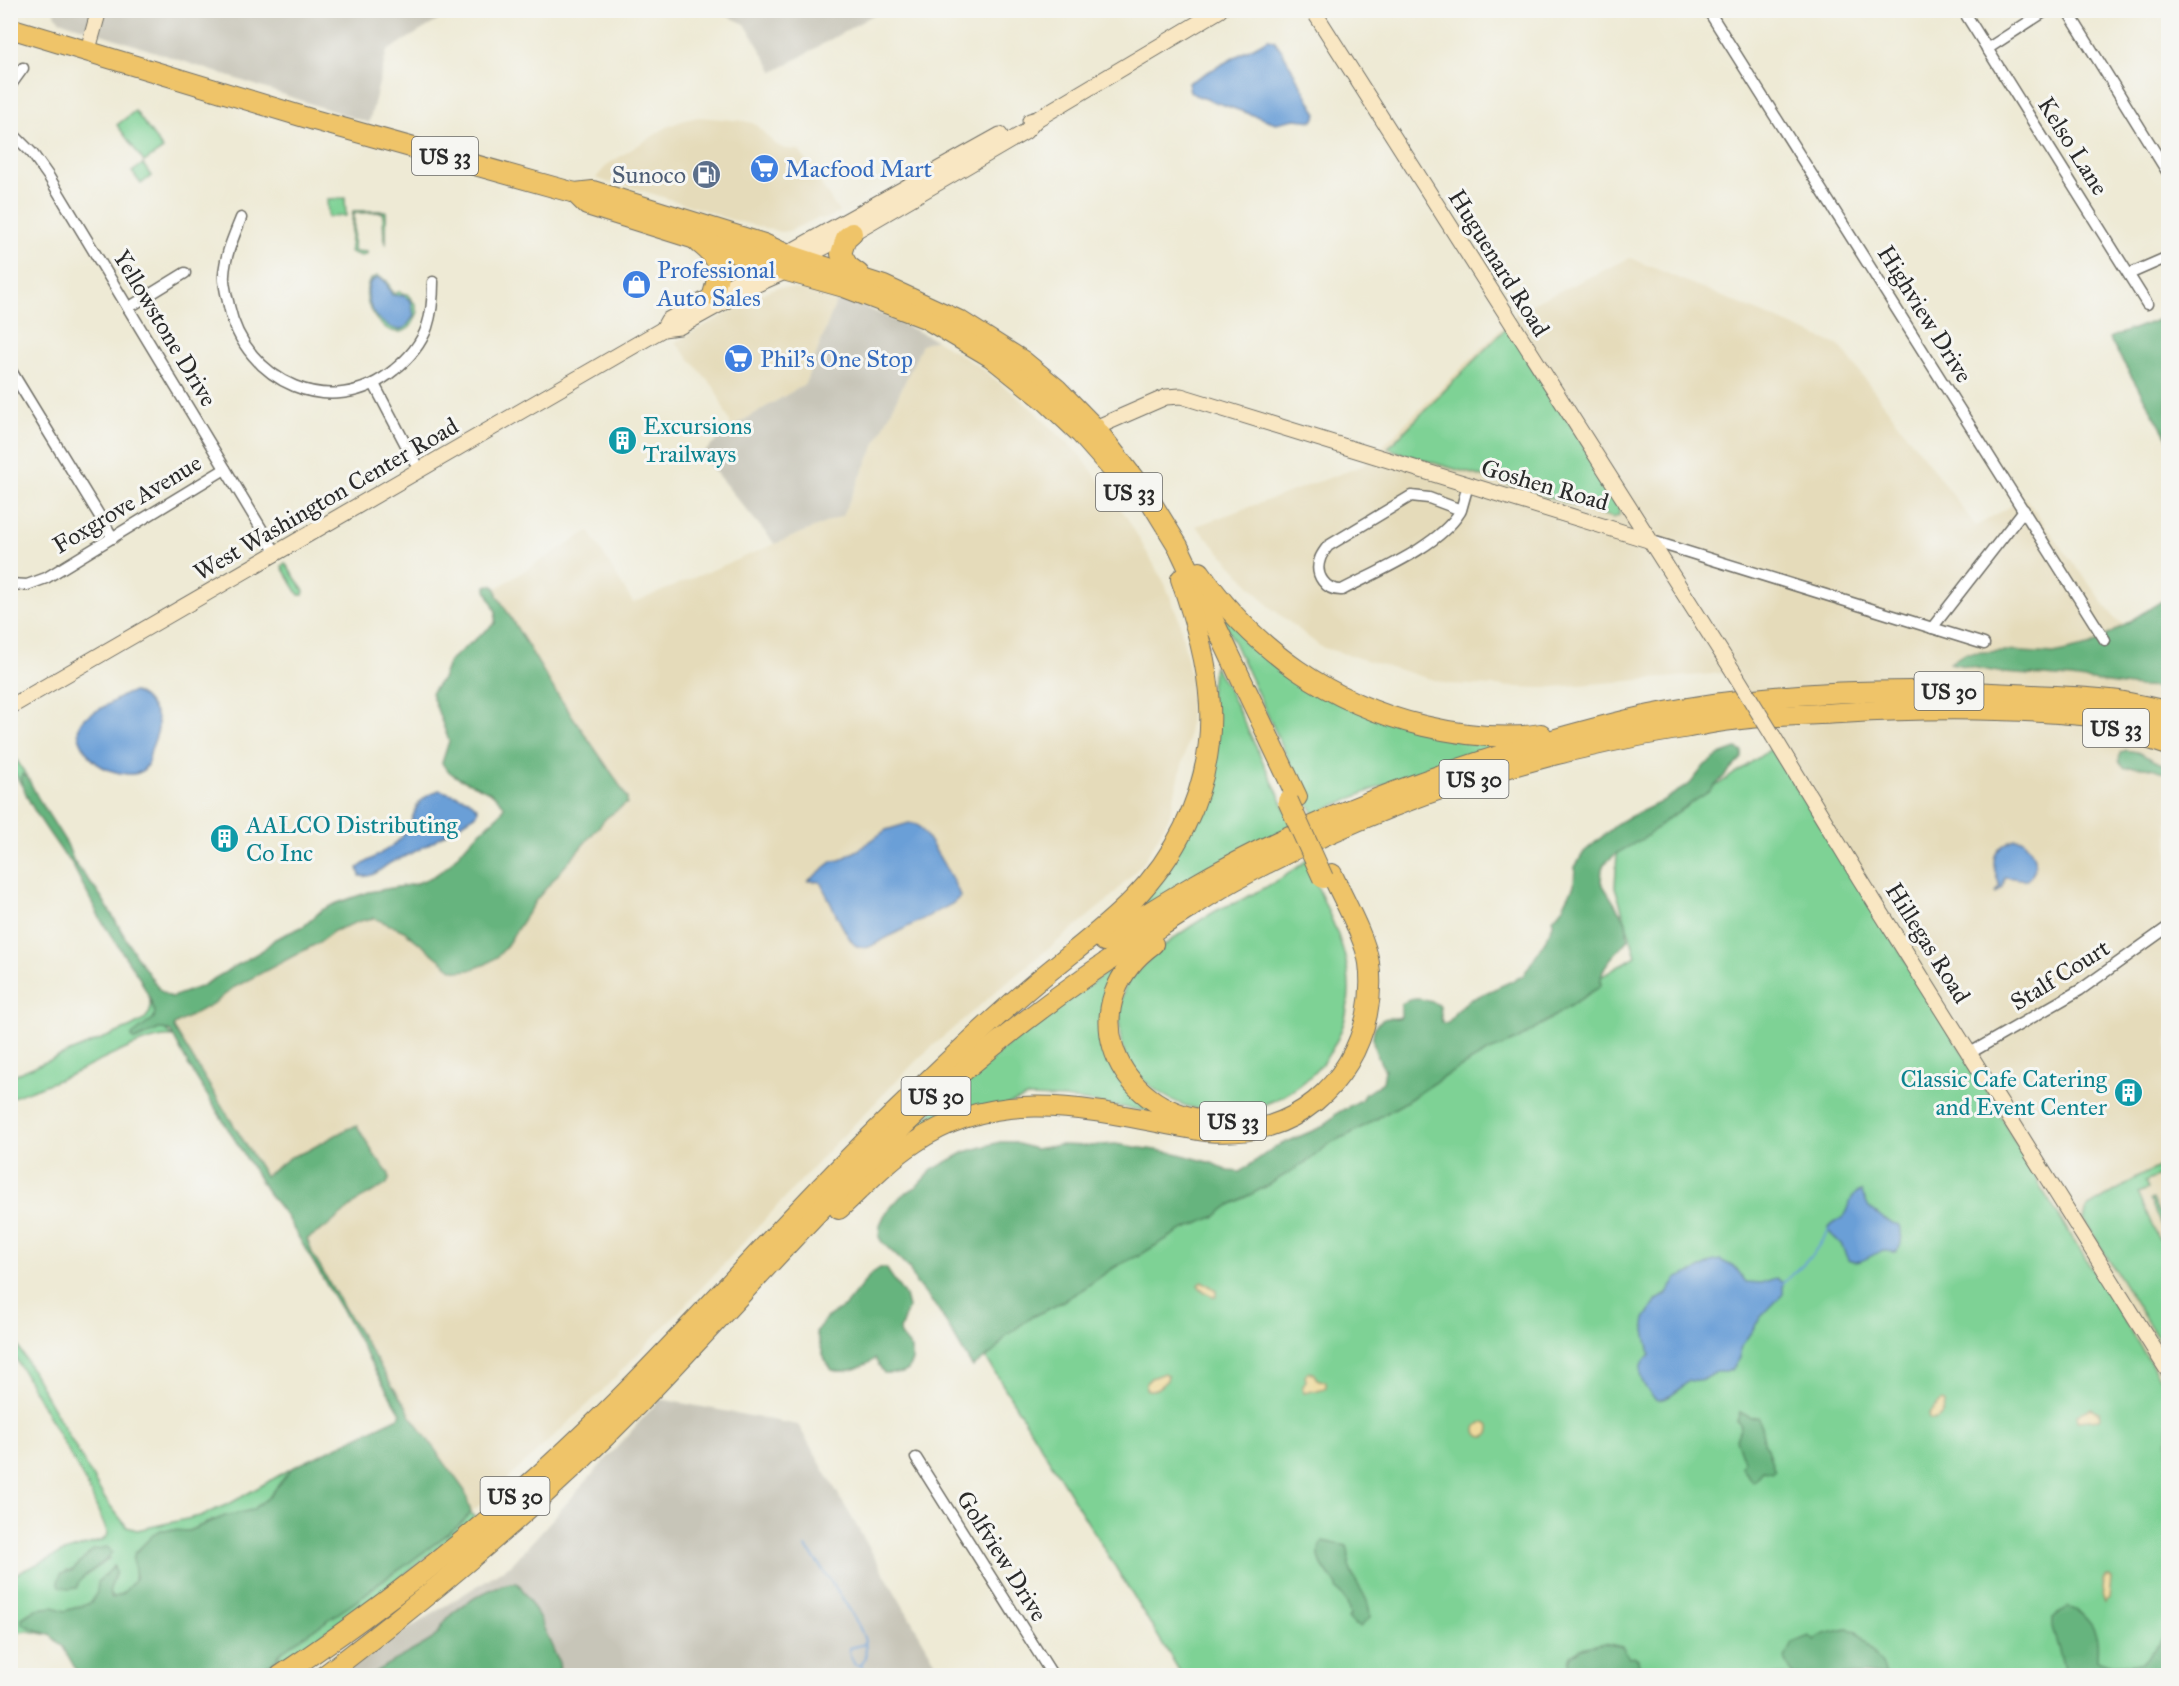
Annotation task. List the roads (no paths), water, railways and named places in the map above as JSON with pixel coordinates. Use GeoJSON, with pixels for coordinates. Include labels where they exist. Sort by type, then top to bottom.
{"type":"FeatureCollection","features":[{"type":"Feature","properties":{"kind":"highway","name":"US 33"},"geometry":{"type":"LineString","coordinates":[[10,28],[314,120],[575,193],[593,191],[764,244],[791,262],[844,287],[925,318],[992,357],[1046,401],[1081,434],[1108,463],[1153,528],[1292,799],[1327,876],[1353,949],[1356,968],[1356,1004],[1348,1036],[1325,1075],[1304,1094],[1273,1112],[1253,1118],[1227,1121],[1198,1119],[1175,1113],[1144,1095],[1128,1078],[1117,1060],[1111,1036],[1110,1015],[1116,987],[1139,955],[1211,905],[1230,883]]}},
{"type":"Feature","properties":{"kind":"highway","name":"US 33"},"geometry":{"type":"LineString","coordinates":[[575,193],[587,205],[768,265],[791,262],[869,280],[933,307],[1001,346],[1057,389],[1095,428],[1148,497],[1178,546],[1225,604],[1265,646],[1304,676],[1334,693],[1374,711],[1440,730],[1488,736],[1532,735],[1612,724]]}},
{"type":"Feature","properties":{"kind":"highway"},"geometry":{"type":"LineString","coordinates":[[852,233],[846,238],[842,258],[848,266],[869,280]]}},
{"type":"Feature","properties":{"kind":"highway"},"geometry":{"type":"LineString","coordinates":[[692,238],[718,261],[720,273],[712,295]]}},
{"type":"Feature","properties":{"kind":"highway"},"geometry":{"type":"LineString","coordinates":[[1178,546],[1292,799]]}},
{"type":"Feature","properties":{"kind":"highway"},"geometry":{"type":"LineString","coordinates":[[984,1030],[1037,981],[1114,919],[1142,892],[1170,852],[1191,813],[1207,754],[1211,701],[1199,633],[1181,579]]}},
{"type":"Feature","properties":{"kind":"highway","name":"US 30"},"geometry":{"type":"LineString","coordinates":[[280,1676],[346,1630],[482,1525],[562,1454],[622,1396],[860,1146],[984,1030],[1100,943],[1177,895],[1277,842],[1342,812],[1440,774],[1612,724],[1652,715],[1744,701],[1856,692],[1967,691],[2119,701],[2169,700]]}},
{"type":"Feature","properties":{"kind":"highway","name":"US 33"},"geometry":{"type":"LineString","coordinates":[[2119,701],[2169,711]]}},
{"type":"Feature","properties":{"kind":"highway","name":"US 30"},"geometry":{"type":"LineString","coordinates":[[324,1676],[431,1593],[521,1516],[613,1428],[866,1163],[966,1068],[1031,1015],[1083,978],[1230,883],[1286,853],[1437,790],[1546,757],[1622,739],[1732,720],[1958,709],[2062,714],[2169,726]]}},
{"type":"Feature","properties":{"kind":"highway","name":"US 33"},"geometry":{"type":"LineString","coordinates":[[2062,714],[2129,731],[2169,745]]}},
{"type":"Feature","properties":{"kind":"highway"},"geometry":{"type":"LineString","coordinates":[[682,1357],[718,1328],[900,1153],[915,1142],[949,1124],[1000,1108],[1055,1105],[1205,1131],[1237,1132],[1278,1122],[1309,1105],[1346,1067],[1356,1050],[1368,1010],[1370,986],[1364,944],[1327,876]]}},
{"type":"Feature","properties":{"kind":"main road"},"geometry":{"type":"LineString","coordinates":[[87,52],[99,10]]}},
{"type":"Feature","properties":{"kind":"main road","name":"West Washington Center Road"},"geometry":{"type":"LineString","coordinates":[[10,707],[663,329],[679,327],[753,286],[1019,124],[1037,119],[1220,10]]}},
{"type":"Feature","properties":{"kind":"main road","name":"Huguenard Road"},"geometry":{"type":"LineString","coordinates":[[1313,10],[1648,540]]}},
{"type":"Feature","properties":{"kind":"main road","name":"West Washington Center Road"},"geometry":{"type":"LineString","coordinates":[[791,262],[852,233],[1025,132],[1037,119]]}},
{"type":"Feature","properties":{"kind":"main road","name":"West Washington Center Road"},"geometry":{"type":"LineString","coordinates":[[663,329],[668,320],[768,265]]}},
{"type":"Feature","properties":{"kind":"main road","name":"Goshen Road"},"geometry":{"type":"LineString","coordinates":[[1095,428],[1166,397],[1181,396],[1648,540]]}},
{"type":"Feature","properties":{"kind":"main road","name":"Hillegas Road"},"geometry":{"type":"LineString","coordinates":[[1648,540],[1733,671],[1860,879],[2168,1371]]}},
{"type":"Feature","properties":{"kind":"street","name":"Highview Drive"},"geometry":{"type":"LineString","coordinates":[[1708,10],[2105,640]]}},
{"type":"Feature","properties":{"kind":"street","name":"Kelso Lane"},"geometry":{"type":"LineString","coordinates":[[1963,10],[2147,304]]}},
{"type":"Feature","properties":{"kind":"street"},"geometry":{"type":"LineString","coordinates":[[1988,49],[2047,10]]}},
{"type":"Feature","properties":{"kind":"street"},"geometry":{"type":"LineString","coordinates":[[2067,10],[2169,173]]}},
{"type":"Feature","properties":{"kind":"street"},"geometry":{"type":"LineString","coordinates":[[10,86],[23,68]]}},
{"type":"Feature","properties":{"kind":"street","name":"Yellowstone Drive"},"geometry":{"type":"LineString","coordinates":[[10,131],[40,164],[276,553]]}},
{"type":"Feature","properties":{"kind":"street"},"geometry":{"type":"LineString","coordinates":[[242,218],[230,246],[224,276],[234,324],[258,363],[277,378],[300,390],[335,394],[351,391],[374,384],[402,364],[417,347],[429,320],[433,304],[433,282]]}},
{"type":"Feature","properties":{"kind":"street"},"geometry":{"type":"LineString","coordinates":[[2129,274],[2169,257]]}},
{"type":"Feature","properties":{"kind":"street"},"geometry":{"type":"LineString","coordinates":[[128,308],[185,273]]}},
{"type":"Feature","properties":{"kind":"street"},"geometry":{"type":"LineString","coordinates":[[10,369],[112,538]]}},
{"type":"Feature","properties":{"kind":"street"},"geometry":{"type":"LineString","coordinates":[[374,384],[419,470]]}},
{"type":"Feature","properties":{"kind":"street","name":"Foxgrove Avenue"},"geometry":{"type":"LineString","coordinates":[[14,585],[36,583],[225,469]]}},
{"type":"Feature","properties":{"kind":"street"},"geometry":{"type":"LineString","coordinates":[[1461,510],[1429,498],[1411,496],[1328,546],[1320,557],[1318,567],[1320,577],[1327,587],[1334,591],[1342,590],[1436,539],[1452,525],[1461,510],[1468,485]]}},
{"type":"Feature","properties":{"kind":"street"},"geometry":{"type":"LineString","coordinates":[[1932,628],[2024,510]]}},
{"type":"Feature","properties":{"kind":"street","name":"Goshen Road"},"geometry":{"type":"LineString","coordinates":[[1648,540],[1984,644]]}},
{"type":"Feature","properties":{"kind":"street","name":"Stalf Court"},"geometry":{"type":"LineString","coordinates":[[1971,1053],[2080,990],[2169,927]]}},
{"type":"Feature","properties":{"kind":"street","name":"Golfview Drive"},"geometry":{"type":"LineString","coordinates":[[916,1458],[1053,1676]]}},
{"type":"Feature","properties":{"kind":"water"},"geometry":{"type":"Polygon","coordinates":[[[1268,39],[1274,40],[1282,51],[1317,114],[1313,121],[1295,119],[1276,123],[1195,95],[1190,91],[1188,83],[1268,39]]]}},
{"type":"Feature","properties":{"kind":"water"},"geometry":{"type":"Polygon","coordinates":[[[378,278],[385,281],[392,295],[404,296],[411,301],[414,316],[406,327],[399,330],[392,328],[377,317],[370,306],[368,287],[378,278]]]}},
{"type":"Feature","properties":{"kind":"water"},"geometry":{"type":"Polygon","coordinates":[[[134,692],[143,697],[151,707],[157,717],[158,728],[146,767],[139,773],[126,774],[105,768],[93,760],[82,744],[78,729],[84,718],[126,694],[134,692]]]}},
{"type":"Feature","properties":{"kind":"water"},"geometry":{"type":"Polygon","coordinates":[[[439,790],[468,799],[478,808],[477,814],[426,846],[390,863],[374,874],[360,876],[358,868],[400,839],[410,824],[417,806],[428,795],[439,790]]]}},
{"type":"Feature","properties":{"kind":"water"},"geometry":{"type":"Polygon","coordinates":[[[909,823],[919,826],[925,834],[950,875],[960,897],[952,904],[869,947],[862,948],[855,945],[846,934],[820,882],[808,881],[833,861],[840,860],[858,850],[886,830],[909,823]]]}},
{"type":"Feature","properties":{"kind":"water"},"geometry":{"type":"Polygon","coordinates":[[[2015,839],[2023,840],[2030,850],[2035,865],[2034,870],[2027,880],[2005,877],[2003,887],[1995,894],[2000,886],[1994,858],[2000,848],[2015,839]]]}},
{"type":"Feature","properties":{"kind":"water"},"geometry":{"type":"Polygon","coordinates":[[[1861,1191],[1869,1207],[1888,1222],[1900,1225],[1901,1240],[1896,1252],[1876,1253],[1858,1262],[1853,1262],[1848,1260],[1841,1244],[1828,1228],[1844,1216],[1854,1195],[1861,1191]]]}},
{"type":"Feature","properties":{"kind":"water"},"geometry":{"type":"Polygon","coordinates":[[[1720,1260],[1736,1268],[1746,1282],[1761,1283],[1776,1278],[1783,1283],[1783,1294],[1761,1317],[1740,1349],[1740,1358],[1733,1369],[1716,1372],[1705,1379],[1689,1381],[1671,1396],[1657,1400],[1647,1390],[1640,1370],[1650,1354],[1644,1326],[1645,1319],[1657,1300],[1667,1294],[1677,1278],[1720,1260]]]}},
{"type":"Feature","properties":{"kind":"waterway"},"geometry":{"type":"LineString","coordinates":[[1782,1284],[1813,1254],[1829,1230]]}},
{"type":"Feature","properties":{"kind":"waterway"},"geometry":{"type":"LineString","coordinates":[[806,1547],[839,1594],[862,1633],[866,1651],[861,1665]]}},
{"type":"Feature","properties":{"kind":"waterway"},"geometry":{"type":"LineString","coordinates":[[865,1644],[850,1648],[849,1653],[855,1665],[861,1665],[868,1676]]}},
{"type":"Feature","properties":{"kind":"waterway"},"geometry":{"type":"LineString","coordinates":[[469,1676],[472,1671],[478,1676]]}},
{"type":"Feature","properties":{"kind":"place","name":"Macfood Mart"},"geometry":{"type":"Point","coordinates":[764,169]}},
{"type":"Feature","properties":{"kind":"place","name":"Sunoco"},"geometry":{"type":"Point","coordinates":[707,175]}},
{"type":"Feature","properties":{"kind":"place","name":"Professional Auto Sales"},"geometry":{"type":"Point","coordinates":[636,284]}},
{"type":"Feature","properties":{"kind":"place","name":"Phil's One Stop"},"geometry":{"type":"Point","coordinates":[739,359]}},
{"type":"Feature","properties":{"kind":"place","name":"Excursions Trailways"},"geometry":{"type":"Point","coordinates":[622,440]}},
{"type":"Feature","properties":{"kind":"place","name":"AALCO Distributing Co Inc"},"geometry":{"type":"Point","coordinates":[225,839]}},
{"type":"Feature","properties":{"kind":"place","name":"Classic Cafe Catering and Event Center"},"geometry":{"type":"Point","coordinates":[2128,1093]}}]}
